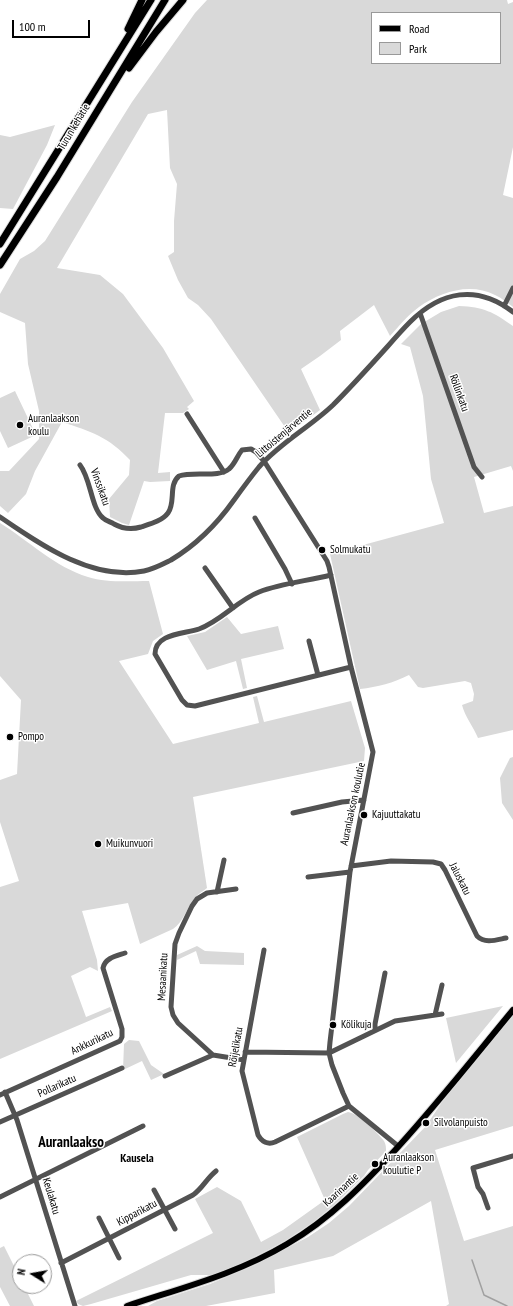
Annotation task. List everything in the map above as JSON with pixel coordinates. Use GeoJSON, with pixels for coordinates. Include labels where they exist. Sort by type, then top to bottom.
{"type":"FeatureCollection","features":[{"type":"Feature","properties":{"kind":"highway"},"geometry":{"type":"LineString","coordinates":[[114,59],[142,0]]}},
{"type":"Feature","properties":{"kind":"highway","name":"Turun kehätie"},"geometry":{"type":"LineString","coordinates":[[0,244],[151,0]]}},
{"type":"Feature","properties":{"kind":"highway","name":"Turun kehätie"},"geometry":{"type":"LineString","coordinates":[[0,265],[57,177],[165,0]]}},
{"type":"Feature","properties":{"kind":"highway"},"geometry":{"type":"LineString","coordinates":[[96,113],[156,32],[184,0]]}},
{"type":"Feature","properties":{"kind":"main road","name":"Kaarinantie"},"geometry":{"type":"LineString","coordinates":[[127,1306],[138,1304],[222,1275],[265,1256],[305,1233],[338,1208],[367,1180],[398,1146],[513,1010]]}},
{"type":"Feature","properties":{"kind":"street"},"geometry":{"type":"LineString","coordinates":[[504,306],[513,288]]}},
{"type":"Feature","properties":{"kind":"street","name":"Littoistenjärventie"},"geometry":{"type":"LineString","coordinates":[[0,517],[47,547],[82,564],[113,571],[144,571],[161,565],[173,559],[204,535],[264,461],[332,406],[420,313],[441,300],[460,295],[476,294],[495,300],[513,312]]}},
{"type":"Feature","properties":{"kind":"street","name":"Röllinkatu"},"geometry":{"type":"LineString","coordinates":[[420,313],[474,466],[482,477]]}},
{"type":"Feature","properties":{"kind":"street"},"geometry":{"type":"LineString","coordinates":[[187,414],[224,472],[229,470],[240,452],[246,448],[256,452],[264,461]]}},
{"type":"Feature","properties":{"kind":"street","name":"Auranlaakson koulutie"},"geometry":{"type":"LineString","coordinates":[[264,461],[327,561],[351,667],[373,752],[350,869],[329,1053],[332,1065],[349,1106],[398,1146]]}},
{"type":"Feature","properties":{"kind":"street","name":"Vinssikatu"},"geometry":{"type":"LineString","coordinates":[[80,465],[85,472],[100,515],[106,520],[129,529],[153,523],[167,514],[172,503],[174,482],[179,476],[224,472]]}},
{"type":"Feature","properties":{"kind":"street"},"geometry":{"type":"LineString","coordinates":[[255,518],[285,569],[292,584]]}},
{"type":"Feature","properties":{"kind":"street"},"geometry":{"type":"LineString","coordinates":[[205,568],[233,608]]}},
{"type":"Feature","properties":{"kind":"street"},"geometry":{"type":"LineString","coordinates":[[331,575],[258,592],[201,628],[178,633],[160,641],[156,646],[155,654],[182,700],[192,706],[200,706],[351,667]]}},
{"type":"Feature","properties":{"kind":"street"},"geometry":{"type":"LineString","coordinates":[[310,641],[318,675]]}},
{"type":"Feature","properties":{"kind":"street"},"geometry":{"type":"LineString","coordinates":[[293,813],[347,801],[364,800]]}},
{"type":"Feature","properties":{"kind":"street"},"geometry":{"type":"LineString","coordinates":[[217,892],[224,860]]}},
{"type":"Feature","properties":{"kind":"street","name":"Jaluskatu"},"geometry":{"type":"LineString","coordinates":[[350,869],[391,861],[433,862],[441,864],[477,936],[481,940],[487,941],[506,938]]}},
{"type":"Feature","properties":{"kind":"street"},"geometry":{"type":"LineString","coordinates":[[308,877],[350,869]]}},
{"type":"Feature","properties":{"kind":"street","name":"Mesaanikatu"},"geometry":{"type":"LineString","coordinates":[[213,1055],[178,1023],[173,1015],[171,1002],[174,949],[179,933],[197,899],[207,893],[236,889]]}},
{"type":"Feature","properties":{"kind":"street","name":"Röijelikatu"},"geometry":{"type":"LineString","coordinates":[[264,950],[242,1075],[255,1129],[259,1138],[266,1143],[273,1143],[349,1106]]}},
{"type":"Feature","properties":{"kind":"street","name":"Ankkurikatu"},"geometry":{"type":"LineString","coordinates":[[2,1094],[120,1041],[122,1037],[122,1029],[103,968],[106,961],[125,953]]}},
{"type":"Feature","properties":{"kind":"street"},"geometry":{"type":"LineString","coordinates":[[376,1030],[375,1024],[385,973]]}},
{"type":"Feature","properties":{"kind":"street"},"geometry":{"type":"LineString","coordinates":[[435,1015],[442,985]]}},
{"type":"Feature","properties":{"kind":"street"},"geometry":{"type":"LineString","coordinates":[[245,1052],[329,1053],[376,1030],[402,1020],[442,1014]]}},
{"type":"Feature","properties":{"kind":"street"},"geometry":{"type":"LineString","coordinates":[[165,1076],[213,1055],[244,1060]]}},
{"type":"Feature","properties":{"kind":"street","name":"Pollarikatu"},"geometry":{"type":"LineString","coordinates":[[0,1122],[122,1068]]}},
{"type":"Feature","properties":{"kind":"street","name":"Keulakatu"},"geometry":{"type":"LineString","coordinates":[[2,1094],[15,1116],[75,1306]]}},
{"type":"Feature","properties":{"kind":"street"},"geometry":{"type":"LineString","coordinates":[[0,1197],[143,1126]]}},
{"type":"Feature","properties":{"kind":"street"},"geometry":{"type":"LineString","coordinates":[[488,1208],[484,1194],[478,1187],[473,1168],[513,1156]]}},
{"type":"Feature","properties":{"kind":"street","name":"Kipparikatu"},"geometry":{"type":"LineString","coordinates":[[61,1263],[196,1193],[216,1171]]}},
{"type":"Feature","properties":{"kind":"street"},"geometry":{"type":"LineString","coordinates":[[154,1190],[175,1229]]}},
{"type":"Feature","properties":{"kind":"street"},"geometry":{"type":"LineString","coordinates":[[99,1218],[119,1258]]}},
{"type":"Feature","properties":{"kind":"green space"},"geometry":{"type":"Polygon","coordinates":[[[207,0],[507,0],[508,4],[513,2],[513,147],[503,195],[513,198],[513,307],[495,295],[485,291],[476,289],[456,290],[436,297],[419,307],[407,317],[390,336],[374,305],[340,331],[341,340],[301,369],[320,410],[289,433],[211,319],[198,305],[188,298],[178,280],[168,256],[174,252],[174,221],[177,184],[170,168],[167,110],[148,114],[57,268],[100,275],[123,294],[163,348],[194,401],[187,407],[189,409],[183,413],[165,413],[158,473],[170,472],[170,481],[144,481],[129,525],[110,517],[109,499],[129,475],[130,460],[107,440],[81,428],[62,422],[35,471],[26,494],[8,513],[0,506],[0,471],[9,471],[39,439],[39,411],[28,364],[25,323],[0,312],[0,294],[20,259],[34,251],[45,241],[132,102],[195,13],[207,0]]]}},
{"type":"Feature","properties":{"kind":"green space"},"geometry":{"type":"Polygon","coordinates":[[[55,125],[47,145],[13,209],[0,208],[0,135],[10,137],[55,125]]]}},
{"type":"Feature","properties":{"kind":"green space"},"geometry":{"type":"Polygon","coordinates":[[[459,306],[488,311],[513,326],[513,471],[511,466],[474,477],[484,513],[513,506],[513,730],[478,738],[465,714],[462,705],[473,701],[474,694],[471,683],[465,681],[423,688],[418,687],[409,675],[385,684],[360,689],[330,554],[444,523],[431,479],[423,396],[410,347],[401,344],[421,324],[441,312],[459,306]]]}},
{"type":"Feature","properties":{"kind":"green space"},"geometry":{"type":"Polygon","coordinates":[[[15,391],[36,435],[8,448],[0,431],[0,398],[15,391]]]}},
{"type":"Feature","properties":{"kind":"green space"},"geometry":{"type":"Polygon","coordinates":[[[0,523],[42,553],[76,573],[103,580],[149,581],[163,634],[153,641],[148,654],[119,661],[173,744],[259,723],[253,697],[257,696],[264,722],[351,701],[365,748],[364,761],[193,797],[207,888],[196,897],[182,919],[173,929],[140,944],[128,903],[82,911],[97,960],[98,971],[90,967],[71,976],[86,1017],[110,1007],[112,1011],[0,1059],[0,887],[19,881],[0,822],[0,780],[17,774],[21,700],[0,676],[0,523]]]}},
{"type":"Feature","properties":{"kind":"green space"},"geometry":{"type":"Polygon","coordinates":[[[227,617],[241,634],[278,626],[284,649],[241,659],[247,688],[243,689],[236,661],[207,670],[187,636],[205,632],[227,617]]]}},
{"type":"Feature","properties":{"kind":"green space"},"geometry":{"type":"Polygon","coordinates":[[[513,757],[513,820],[502,803],[500,778],[510,758],[513,757]]]}},
{"type":"Feature","properties":{"kind":"green space"},"geometry":{"type":"Polygon","coordinates":[[[197,946],[205,951],[244,953],[244,965],[200,964],[196,951],[177,960],[177,955],[197,946]]]}},
{"type":"Feature","properties":{"kind":"green space"},"geometry":{"type":"Polygon","coordinates":[[[503,1006],[456,1063],[446,1018],[503,1006]]]}},
{"type":"Feature","properties":{"kind":"green space"},"geometry":{"type":"Polygon","coordinates":[[[513,1015],[513,1126],[435,1150],[464,1241],[513,1226],[513,1306],[446,1306],[449,1304],[431,1201],[333,1256],[274,1270],[275,1293],[206,1306],[148,1306],[157,1301],[210,1284],[255,1265],[308,1237],[329,1223],[349,1206],[426,1126],[442,1102],[513,1015]]]}},
{"type":"Feature","properties":{"kind":"green space"},"geometry":{"type":"Polygon","coordinates":[[[129,1040],[139,1041],[151,1065],[164,1074],[151,1080],[142,1061],[123,1070],[124,1044],[129,1040]]]}},
{"type":"Feature","properties":{"kind":"green space"},"geometry":{"type":"Polygon","coordinates":[[[348,1112],[357,1116],[377,1133],[385,1142],[386,1151],[364,1176],[333,1206],[312,1223],[288,1239],[226,1271],[210,1275],[191,1275],[91,1304],[83,1306],[78,1304],[76,1301],[213,1233],[195,1199],[217,1187],[241,1201],[261,1242],[283,1230],[325,1200],[297,1137],[348,1112]]]}},
{"type":"Feature","properties":{"kind":"green space"},"geometry":{"type":"Polygon","coordinates":[[[4,1246],[12,1262],[12,1294],[28,1294],[34,1306],[10,1306],[0,1287],[0,1248],[4,1246]]]}},
{"type":"Feature","properties":{"kind":"waterway"},"geometry":{"type":"LineString","coordinates":[[472,1260],[484,1295],[507,1306]]}},
{"type":"Feature","properties":{"kind":"place","name":"Auranlaakson koulu"},"geometry":{"type":"Point","coordinates":[20,425]}},
{"type":"Feature","properties":{"kind":"place","name":"Solmukatu"},"geometry":{"type":"Point","coordinates":[322,550]}},
{"type":"Feature","properties":{"kind":"place","name":"Pompo"},"geometry":{"type":"Point","coordinates":[10,737]}},
{"type":"Feature","properties":{"kind":"place","name":"Kajuuttakatu"},"geometry":{"type":"Point","coordinates":[364,815]}},
{"type":"Feature","properties":{"kind":"place","name":"Muikunvuori"},"geometry":{"type":"Point","coordinates":[98,844]}},
{"type":"Feature","properties":{"kind":"place","name":"Kölikuja"},"geometry":{"type":"Point","coordinates":[333,1025]}},
{"type":"Feature","properties":{"kind":"place","name":"Silvolanpuisto"},"geometry":{"type":"Point","coordinates":[426,1123]}},
{"type":"Feature","properties":{"kind":"place","name":"Auranlaakson koulutie P"},"geometry":{"type":"Point","coordinates":[375,1164]}},
{"type":"Feature","properties":{"kind":"district","name":"Auranlaakso"},"geometry":{"type":"Point","coordinates":[71,1143]}},
{"type":"Feature","properties":{"kind":"district","name":"Kausela"},"geometry":{"type":"Point","coordinates":[137,1159]}}]}
